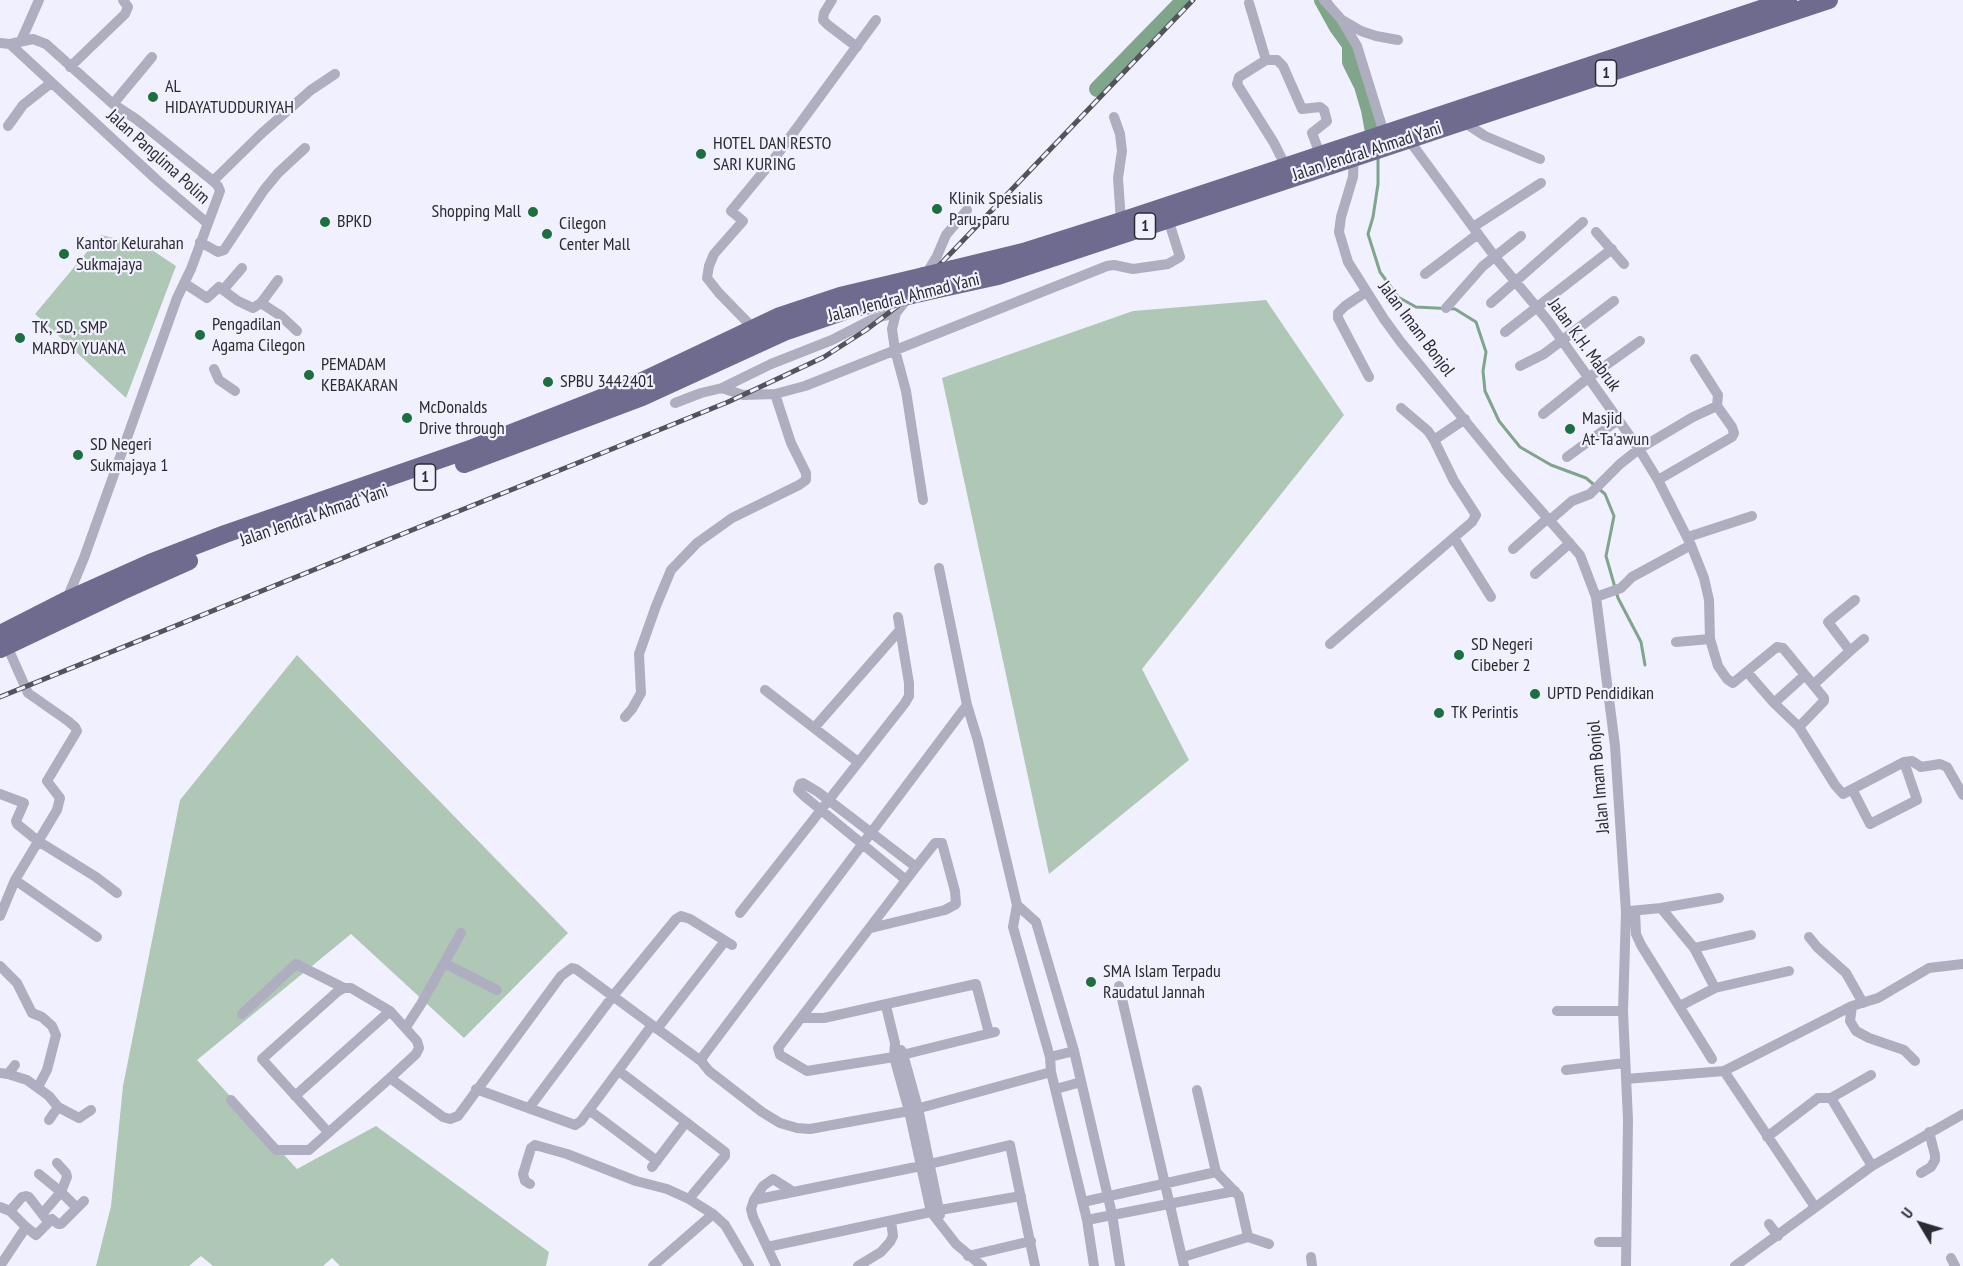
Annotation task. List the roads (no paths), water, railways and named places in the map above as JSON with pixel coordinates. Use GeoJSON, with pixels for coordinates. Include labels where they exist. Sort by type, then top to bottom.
{"type":"FeatureCollection","features":[{"type":"Feature","properties":{"kind":"highway","name":"Jalan Jendral Ahmad Yani"},"geometry":{"type":"LineString","coordinates":[[2,643],[242,540],[495,454],[642,397],[784,332],[852,309],[998,276],[1168,219],[1378,141],[1788,0]]}},
{"type":"Feature","properties":{"kind":"highway","name":"Jalan Jendral Ahmad Yani"},"geometry":{"type":"LineString","coordinates":[[2,643],[65,601],[150,563],[225,534],[473,448],[624,389],[753,328],[812,304],[1023,252],[1320,154],[1462,121],[1828,0]]}},
{"type":"Feature","properties":{"kind":"street"},"geometry":{"type":"LineString","coordinates":[[10,42],[39,0]]}},
{"type":"Feature","properties":{"kind":"street"},"geometry":{"type":"LineString","coordinates":[[70,67],[126,14],[128,7],[123,0]]}},
{"type":"Feature","properties":{"kind":"street"},"geometry":{"type":"LineString","coordinates":[[832,0],[823,20],[857,47]]}},
{"type":"Feature","properties":{"kind":"street"},"geometry":{"type":"LineString","coordinates":[[1324,0],[1341,20],[1356,46],[1378,141]]}},
{"type":"Feature","properties":{"kind":"street"},"geometry":{"type":"LineString","coordinates":[[1249,3],[1266,60]]}},
{"type":"Feature","properties":{"kind":"street"},"geometry":{"type":"LineString","coordinates":[[1341,20],[1361,31],[1398,40]]}},
{"type":"Feature","properties":{"kind":"street"},"geometry":{"type":"LineString","coordinates":[[753,328],[707,278],[714,254],[744,221],[731,211],[774,159],[876,21]]}},
{"type":"Feature","properties":{"kind":"street"},"geometry":{"type":"LineString","coordinates":[[10,42],[39,40],[113,104],[136,119],[218,186],[220,191],[207,223]]}},
{"type":"Feature","properties":{"kind":"street","name":"Jalan Panglima Polim"},"geometry":{"type":"LineString","coordinates":[[10,42],[158,181],[207,223],[88,547],[65,601]]}},
{"type":"Feature","properties":{"kind":"street"},"geometry":{"type":"LineString","coordinates":[[113,104],[152,57]]}},
{"type":"Feature","properties":{"kind":"street"},"geometry":{"type":"LineString","coordinates":[[1285,165],[1237,84],[1239,77],[1266,60],[1275,59],[1283,66],[1302,109],[1320,106],[1324,110],[1327,121],[1312,133],[1320,154]]}},
{"type":"Feature","properties":{"kind":"street"},"geometry":{"type":"LineString","coordinates":[[213,182],[261,134],[311,90],[335,74]]}},
{"type":"Feature","properties":{"kind":"street"},"geometry":{"type":"LineString","coordinates":[[8,126],[22,105],[51,82]]}},
{"type":"Feature","properties":{"kind":"street"},"geometry":{"type":"LineString","coordinates":[[1114,117],[1120,134],[1122,151],[1118,178],[1121,221]]}},
{"type":"Feature","properties":{"kind":"street"},"geometry":{"type":"LineString","coordinates":[[1462,121],[1485,136],[1540,159]]}},
{"type":"Feature","properties":{"kind":"street","name":"Jalan K.H. Mabruk"},"geometry":{"type":"LineString","coordinates":[[1378,141],[1475,230],[1561,340],[1639,449],[1658,480],[1689,541],[1704,578],[1714,658],[1727,680],[1733,683],[1747,672]]}},
{"type":"Feature","properties":{"kind":"street","name":"Jalan Imam Bonjol"},"geometry":{"type":"LineString","coordinates":[[1378,141],[1353,177],[1341,217],[1339,232],[1348,262],[1400,341],[1506,471],[1580,555],[1596,597],[1615,746],[1631,911],[1623,1011],[1628,1120],[1626,1266]]}},
{"type":"Feature","properties":{"kind":"street"},"geometry":{"type":"LineString","coordinates":[[200,242],[218,252],[224,250],[264,190],[278,173],[305,148]]}},
{"type":"Feature","properties":{"kind":"street"},"geometry":{"type":"LineString","coordinates":[[1425,274],[1475,230],[1541,183]]}},
{"type":"Feature","properties":{"kind":"street"},"geometry":{"type":"LineString","coordinates":[[923,500],[906,391],[892,329],[896,313],[930,267],[946,235],[967,210]]}},
{"type":"Feature","properties":{"kind":"street"},"geometry":{"type":"LineString","coordinates":[[722,388],[743,395],[776,394],[805,386],[954,329],[1107,266],[1133,269],[1155,267],[1175,261],[1180,257],[1168,219]]}},
{"type":"Feature","properties":{"kind":"street"},"geometry":{"type":"LineString","coordinates":[[1491,303],[1583,222]]}},
{"type":"Feature","properties":{"kind":"street"},"geometry":{"type":"LineString","coordinates":[[1596,232],[1624,264]]}},
{"type":"Feature","properties":{"kind":"street"},"geometry":{"type":"LineString","coordinates":[[1446,308],[1484,266],[1521,236]]}},
{"type":"Feature","properties":{"kind":"street"},"geometry":{"type":"LineString","coordinates":[[1505,332],[1612,249]]}},
{"type":"Feature","properties":{"kind":"street"},"geometry":{"type":"LineString","coordinates":[[223,290],[242,268]]}},
{"type":"Feature","properties":{"kind":"street"},"geometry":{"type":"LineString","coordinates":[[184,283],[207,298],[219,287],[252,308],[261,303],[278,280]]}},
{"type":"Feature","properties":{"kind":"street"},"geometry":{"type":"LineString","coordinates":[[1366,292],[1345,306],[1338,314],[1338,318],[1369,377]]}},
{"type":"Feature","properties":{"kind":"street"},"geometry":{"type":"LineString","coordinates":[[1520,366],[1544,354],[1614,301]]}},
{"type":"Feature","properties":{"kind":"street"},"geometry":{"type":"LineString","coordinates":[[261,303],[281,316],[297,331]]}},
{"type":"Feature","properties":{"kind":"street"},"geometry":{"type":"LineString","coordinates":[[675,403],[722,388],[771,364],[823,344],[873,319],[896,313]]}},
{"type":"Feature","properties":{"kind":"street"},"geometry":{"type":"LineString","coordinates":[[1543,414],[1640,340]]}},
{"type":"Feature","properties":{"kind":"street"},"geometry":{"type":"LineString","coordinates":[[1513,549],[1572,501],[1590,494],[1620,464],[1639,449],[1693,417],[1717,406],[1718,395],[1695,359]]}},
{"type":"Feature","properties":{"kind":"street"},"geometry":{"type":"LineString","coordinates":[[214,369],[219,380],[235,391]]}},
{"type":"Feature","properties":{"kind":"street"},"geometry":{"type":"LineString","coordinates":[[625,717],[641,693],[639,654],[671,570],[697,543],[732,518],[806,480],[806,473],[791,443],[776,394]]}},
{"type":"Feature","properties":{"kind":"street"},"geometry":{"type":"LineString","coordinates":[[1658,480],[1734,435],[1732,427],[1717,406]]}},
{"type":"Feature","properties":{"kind":"street"},"geometry":{"type":"LineString","coordinates":[[1330,644],[1454,538],[1472,522],[1476,515],[1454,482],[1434,440],[1422,425],[1401,408]]}},
{"type":"Feature","properties":{"kind":"street"},"geometry":{"type":"LineString","coordinates":[[1434,440],[1465,419]]}},
{"type":"Feature","properties":{"kind":"street"},"geometry":{"type":"LineString","coordinates":[[1567,457],[1618,420]]}},
{"type":"Feature","properties":{"kind":"street"},"geometry":{"type":"LineString","coordinates":[[1596,597],[1618,589],[1632,577],[1689,541],[1752,516]]}},
{"type":"Feature","properties":{"kind":"street"},"geometry":{"type":"LineString","coordinates":[[1454,538],[1491,597]]}},
{"type":"Feature","properties":{"kind":"street"},"geometry":{"type":"LineString","coordinates":[[1535,574],[1570,543]]}},
{"type":"Feature","properties":{"kind":"street"},"geometry":{"type":"LineString","coordinates":[[939,568],[967,705],[978,741],[1017,905],[1013,927],[1050,1057],[1051,1072],[1087,1220],[1094,1266]]}},
{"type":"Feature","properties":{"kind":"street"},"geometry":{"type":"LineString","coordinates":[[1850,651],[1828,622],[1855,600]]}},
{"type":"Feature","properties":{"kind":"street"},"geometry":{"type":"LineString","coordinates":[[740,913],[902,708],[909,696],[898,617]]}},
{"type":"Feature","properties":{"kind":"street"},"geometry":{"type":"LineString","coordinates":[[814,728],[899,631]]}},
{"type":"Feature","properties":{"kind":"street"},"geometry":{"type":"LineString","coordinates":[[1676,642],[1710,639]]}},
{"type":"Feature","properties":{"kind":"street"},"geometry":{"type":"LineString","coordinates":[[1814,684],[1864,639]]}},
{"type":"Feature","properties":{"kind":"street"},"geometry":{"type":"LineString","coordinates":[[0,916],[15,880],[60,803],[58,793],[48,785],[48,777],[76,734],[76,729],[28,693],[2,643]]}},
{"type":"Feature","properties":{"kind":"street"},"geometry":{"type":"LineString","coordinates":[[1799,726],[1824,700],[1814,684],[1780,646],[1747,672],[1774,703],[1799,726],[1843,794],[1904,762],[1912,761],[1921,767],[1940,764],[1947,767],[1963,795]]}},
{"type":"Feature","properties":{"kind":"street"},"geometry":{"type":"LineString","coordinates":[[1774,703],[1805,675]]}},
{"type":"Feature","properties":{"kind":"street"},"geometry":{"type":"LineString","coordinates":[[765,690],[858,762]]}},
{"type":"Feature","properties":{"kind":"street"},"geometry":{"type":"LineString","coordinates":[[701,1061],[967,705]]}},
{"type":"Feature","properties":{"kind":"street"},"geometry":{"type":"LineString","coordinates":[[1852,789],[1870,824],[1898,810],[1917,800],[1904,762]]}},
{"type":"Feature","properties":{"kind":"street"},"geometry":{"type":"LineString","coordinates":[[906,880],[820,810],[798,790],[800,784],[809,786],[916,867]]}},
{"type":"Feature","properties":{"kind":"street"},"geometry":{"type":"LineString","coordinates":[[0,794],[24,802],[25,805],[16,822],[38,841],[96,877],[117,893]]}},
{"type":"Feature","properties":{"kind":"street"},"geometry":{"type":"LineString","coordinates":[[801,1018],[824,1018],[977,984],[992,1033],[899,1055],[807,1071],[780,1055],[777,1050],[801,1018],[871,928],[906,880],[935,843],[942,843],[955,891],[956,904],[945,910],[871,928]]}},
{"type":"Feature","properties":{"kind":"street"},"geometry":{"type":"LineString","coordinates":[[15,880],[97,937]]}},
{"type":"Feature","properties":{"kind":"street"},"geometry":{"type":"LineString","coordinates":[[1712,1059],[1639,942],[1631,911],[1719,898]]}},
{"type":"Feature","properties":{"kind":"street"},"geometry":{"type":"LineString","coordinates":[[1017,905],[1036,922],[1074,1051],[1112,1214],[1120,1266]]}},
{"type":"Feature","properties":{"kind":"street"},"geometry":{"type":"LineString","coordinates":[[1661,908],[1694,948],[1715,988]]}},
{"type":"Feature","properties":{"kind":"street"},"geometry":{"type":"LineString","coordinates":[[476,1089],[575,1125],[655,1027],[729,943],[681,916],[656,942],[613,996],[529,1108]]}},
{"type":"Feature","properties":{"kind":"street"},"geometry":{"type":"LineString","coordinates":[[1013,927],[1036,922]]}},
{"type":"Feature","properties":{"kind":"street"},"geometry":{"type":"LineString","coordinates":[[406,1027],[461,933]]}},
{"type":"Feature","properties":{"kind":"street"},"geometry":{"type":"LineString","coordinates":[[1694,948],[1750,935]]}},
{"type":"Feature","properties":{"kind":"street"},"geometry":{"type":"LineString","coordinates":[[1809,937],[1846,973],[1858,1004],[1850,1021],[1856,1031],[1904,1050],[1915,1061]]}},
{"type":"Feature","properties":{"kind":"street"},"geometry":{"type":"LineString","coordinates":[[444,963],[497,990]]}},
{"type":"Feature","properties":{"kind":"street"},"geometry":{"type":"LineString","coordinates":[[231,1100],[276,1150],[309,1150],[390,1078],[419,1048],[417,1041],[390,1011],[351,988],[344,988],[296,964],[242,1014]]}},
{"type":"Feature","properties":{"kind":"street"},"geometry":{"type":"LineString","coordinates":[[1626,1079],[1724,1071],[1858,1004],[1878,998],[1929,968],[1963,964]]}},
{"type":"Feature","properties":{"kind":"street"},"geometry":{"type":"LineString","coordinates":[[0,966],[17,982],[32,1013],[42,1017],[52,1026],[56,1035],[47,1070],[38,1087]]}},
{"type":"Feature","properties":{"kind":"street"},"geometry":{"type":"LineString","coordinates":[[390,1078],[443,1117],[450,1119],[458,1116],[567,970],[572,968],[701,1061],[709,1071],[762,1112],[780,1123],[797,1128],[810,1128],[913,1110],[1051,1072]]}},
{"type":"Feature","properties":{"kind":"street"},"geometry":{"type":"LineString","coordinates":[[1680,1006],[1715,988],[1789,971]]}},
{"type":"Feature","properties":{"kind":"street"},"geometry":{"type":"LineString","coordinates":[[1119,986],[1184,1261],[1248,1237],[1269,1244]]}},
{"type":"Feature","properties":{"kind":"street"},"geometry":{"type":"LineString","coordinates":[[328,1132],[262,1059],[344,988]]}},
{"type":"Feature","properties":{"kind":"street"},"geometry":{"type":"LineString","coordinates":[[886,1006],[939,1221],[956,1244],[982,1266]]}},
{"type":"Feature","properties":{"kind":"street"},"geometry":{"type":"LineString","coordinates":[[295,1096],[390,1011]]}},
{"type":"Feature","properties":{"kind":"street"},"geometry":{"type":"LineString","coordinates":[[1557,1011],[1623,1011]]}},
{"type":"Feature","properties":{"kind":"street"},"geometry":{"type":"LineString","coordinates":[[1050,1057],[1074,1051]]}},
{"type":"Feature","properties":{"kind":"street"},"geometry":{"type":"LineString","coordinates":[[1566,1070],[1625,1063]]}},
{"type":"Feature","properties":{"kind":"street"},"geometry":{"type":"LineString","coordinates":[[8,1071],[38,1087],[58,1107],[79,1118],[91,1110]]}},
{"type":"Feature","properties":{"kind":"street"},"geometry":{"type":"LineString","coordinates":[[619,1071],[725,1152],[693,1194]]}},
{"type":"Feature","properties":{"kind":"street"},"geometry":{"type":"LineString","coordinates":[[1724,1071],[1815,1207]]}},
{"type":"Feature","properties":{"kind":"street"},"geometry":{"type":"LineString","coordinates":[[1767,1137],[1818,1098],[1832,1098],[1871,1075]]}},
{"type":"Feature","properties":{"kind":"street"},"geometry":{"type":"LineString","coordinates":[[1056,1089],[1080,1082]]}},
{"type":"Feature","properties":{"kind":"street"},"geometry":{"type":"LineString","coordinates":[[1197,1090],[1215,1172],[1239,1196],[1248,1237]]}},
{"type":"Feature","properties":{"kind":"street"},"geometry":{"type":"LineString","coordinates":[[1832,1098],[1872,1166]]}},
{"type":"Feature","properties":{"kind":"street"},"geometry":{"type":"LineString","coordinates":[[49,1120],[58,1107]]}},
{"type":"Feature","properties":{"kind":"street"},"geometry":{"type":"LineString","coordinates":[[589,1110],[654,1164],[686,1122]]}},
{"type":"Feature","properties":{"kind":"street"},"geometry":{"type":"LineString","coordinates":[[1735,1266],[1872,1166],[1963,1114]]}},
{"type":"Feature","properties":{"kind":"street"},"geometry":{"type":"LineString","coordinates":[[1921,1173],[1931,1167],[1935,1160],[1929,1132]]}},
{"type":"Feature","properties":{"kind":"street"},"geometry":{"type":"LineString","coordinates":[[754,1200],[926,1165],[1013,1144],[1035,1266]]}},
{"type":"Feature","properties":{"kind":"street"},"geometry":{"type":"LineString","coordinates":[[531,1184],[525,1181],[523,1174],[531,1148],[535,1145],[667,1189],[689,1199],[725,1225],[748,1266]]}},
{"type":"Feature","properties":{"kind":"street"},"geometry":{"type":"LineString","coordinates":[[39,1174],[61,1192],[80,1205],[61,1224],[45,1218],[26,1196],[5,1209],[36,1234],[45,1218],[61,1192],[67,1177],[57,1163]]}},
{"type":"Feature","properties":{"kind":"street"},"geometry":{"type":"LineString","coordinates":[[1083,1202],[1215,1172]]}},
{"type":"Feature","properties":{"kind":"street"},"geometry":{"type":"LineString","coordinates":[[777,1266],[751,1209],[763,1186],[773,1179],[792,1191]]}},
{"type":"Feature","properties":{"kind":"street"},"geometry":{"type":"LineString","coordinates":[[1087,1220],[1234,1191]]}},
{"type":"Feature","properties":{"kind":"street"},"geometry":{"type":"LineString","coordinates":[[767,1247],[936,1211],[1021,1196]]}},
{"type":"Feature","properties":{"kind":"street"},"geometry":{"type":"LineString","coordinates":[[652,1266],[712,1214]]}},
{"type":"Feature","properties":{"kind":"street"},"geometry":{"type":"LineString","coordinates":[[858,1266],[881,1252],[890,1242],[893,1236],[891,1221]]}},
{"type":"Feature","properties":{"kind":"street"},"geometry":{"type":"LineString","coordinates":[[1769,1224],[1778,1236]]}},
{"type":"Feature","properties":{"kind":"street"},"geometry":{"type":"LineString","coordinates":[[0,1266],[26,1227]]}},
{"type":"Feature","properties":{"kind":"street"},"geometry":{"type":"LineString","coordinates":[[968,1256],[1031,1241]]}},
{"type":"Feature","properties":{"kind":"street"},"geometry":{"type":"LineString","coordinates":[[1599,1242],[1626,1242]]}},
{"type":"Feature","properties":{"kind":"street"},"geometry":{"type":"LineString","coordinates":[[1955,1263],[1963,1264]]}},
{"type":"Feature","properties":{"kind":"waterway"},"geometry":{"type":"LineString","coordinates":[[1097,89],[1184,0]]}},
{"type":"Feature","properties":{"kind":"waterway"},"geometry":{"type":"LineString","coordinates":[[1322,0],[1350,45],[1350,62],[1362,86],[1376,148]]}},
{"type":"Feature","properties":{"kind":"waterway"},"geometry":{"type":"LineString","coordinates":[[1378,159],[1378,184],[1368,234],[1380,272],[1398,297],[1416,307],[1455,309],[1476,322],[1486,352],[1483,371],[1485,391],[1499,421],[1520,447],[1551,465],[1586,478],[1605,494],[1614,516],[1606,556],[1618,598],[1641,642],[1645,665]]}},
{"type":"Feature","properties":{"kind":"railway"},"geometry":{"type":"LineString","coordinates":[[0,697],[728,402],[824,357],[866,330],[907,299],[1193,0]]}},
{"type":"Feature","properties":{"kind":"place","name":"AL HIDAYATUDDURIYAH"},"geometry":{"type":"Point","coordinates":[153,97]}},
{"type":"Feature","properties":{"kind":"place","name":"HOTEL DAN RESTO SARI KURING"},"geometry":{"type":"Point","coordinates":[701,154]}},
{"type":"Feature","properties":{"kind":"place","name":"Klinik Spesialis Paru-paru"},"geometry":{"type":"Point","coordinates":[937,209]}},
{"type":"Feature","properties":{"kind":"place","name":"Shopping Mall"},"geometry":{"type":"Point","coordinates":[533,212]}},
{"type":"Feature","properties":{"kind":"place","name":"BPKD"},"geometry":{"type":"Point","coordinates":[325,222]}},
{"type":"Feature","properties":{"kind":"place","name":"Cilegon Center Mall"},"geometry":{"type":"Point","coordinates":[547,234]}},
{"type":"Feature","properties":{"kind":"place","name":"Kantor Kelurahan Sukmajaya"},"geometry":{"type":"Point","coordinates":[64,254]}},
{"type":"Feature","properties":{"kind":"place","name":"Pengadilan Agama Cilegon"},"geometry":{"type":"Point","coordinates":[200,335]}},
{"type":"Feature","properties":{"kind":"place","name":"TK, SD, SMP MARDY YUANA"},"geometry":{"type":"Point","coordinates":[20,338]}},
{"type":"Feature","properties":{"kind":"place","name":"PEMADAM KEBAKARAN"},"geometry":{"type":"Point","coordinates":[309,375]}},
{"type":"Feature","properties":{"kind":"place","name":"SPBU 3442401"},"geometry":{"type":"Point","coordinates":[548,382]}},
{"type":"Feature","properties":{"kind":"place","name":"McDonalds Drive through"},"geometry":{"type":"Point","coordinates":[407,418]}},
{"type":"Feature","properties":{"kind":"place","name":"Masjid At-Ta'awun"},"geometry":{"type":"Point","coordinates":[1570,429]}},
{"type":"Feature","properties":{"kind":"place","name":"SD Negeri Sukmajaya 1"},"geometry":{"type":"Point","coordinates":[78,455]}},
{"type":"Feature","properties":{"kind":"place","name":"SD Negeri Cibeber 2"},"geometry":{"type":"Point","coordinates":[1459,655]}},
{"type":"Feature","properties":{"kind":"place","name":"UPTD Pendidikan"},"geometry":{"type":"Point","coordinates":[1535,694]}},
{"type":"Feature","properties":{"kind":"place","name":"TK Perintis"},"geometry":{"type":"Point","coordinates":[1439,713]}},
{"type":"Feature","properties":{"kind":"place","name":"SMA Islam Terpadu Raudatul Jannah"},"geometry":{"type":"Point","coordinates":[1091,982]}}]}
